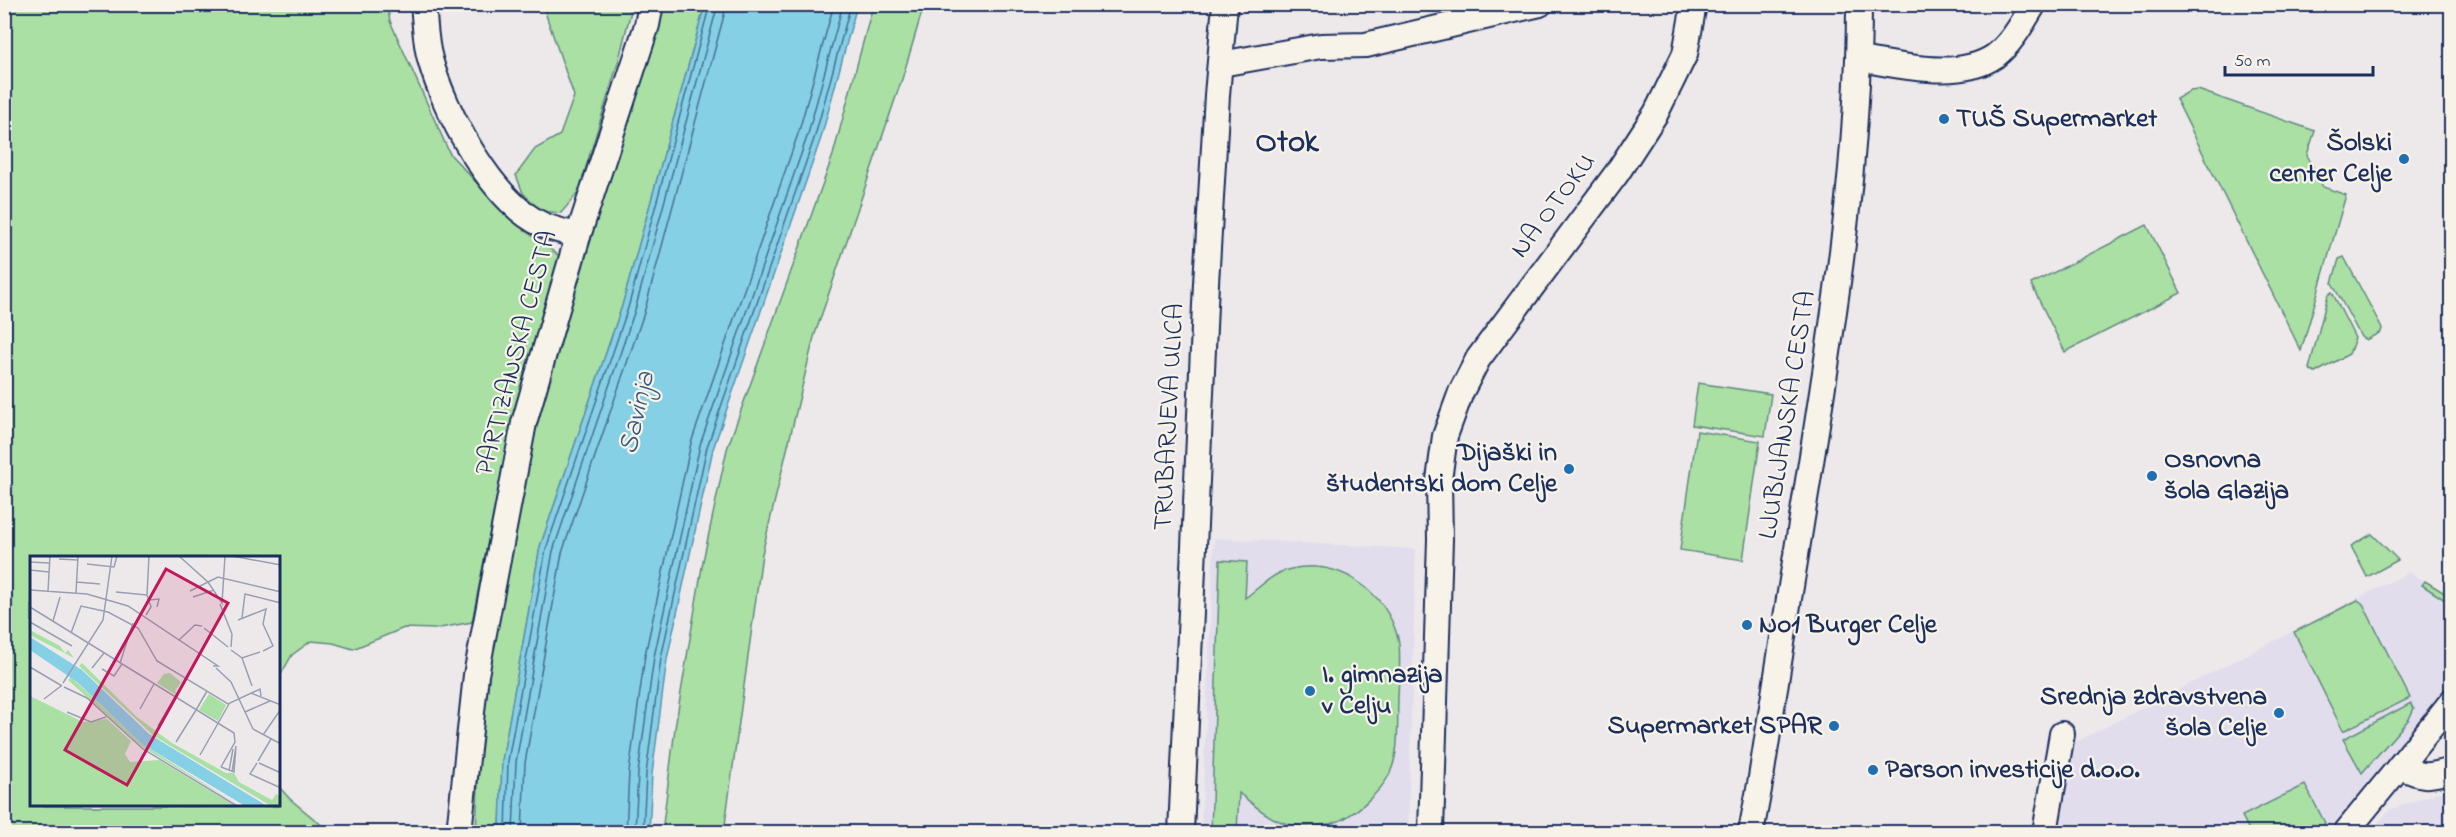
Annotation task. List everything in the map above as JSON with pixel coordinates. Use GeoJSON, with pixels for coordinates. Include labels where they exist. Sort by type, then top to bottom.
{"type":"FeatureCollection","features":[{"type":"Feature","properties":{"kind":"street"},"geometry":{"type":"LineString","coordinates":[[423,4],[429,57],[444,100],[478,160],[505,197],[543,225],[578,236]]}},
{"type":"Feature","properties":{"kind":"street","name":"PARTIZANSKA CESTA"},"geometry":{"type":"LineString","coordinates":[[459,832],[476,675],[524,423],[578,236],[647,25],[651,4]]}},
{"type":"Feature","properties":{"kind":"street","name":"TRUBARJEVA ULICA"},"geometry":{"type":"LineString","coordinates":[[1181,832],[1216,95],[1221,64],[1225,4]]}},
{"type":"Feature","properties":{"kind":"street"},"geometry":{"type":"LineString","coordinates":[[1221,64],[1321,46],[1366,45],[1540,4]]}},
{"type":"Feature","properties":{"kind":"street","name":"NA OTOKU"},"geometry":{"type":"LineString","coordinates":[[1431,832],[1440,539],[1439,480],[1445,436],[1461,392],[1478,359],[1617,173],[1656,114],[1685,54],[1695,4]]}},
{"type":"Feature","properties":{"kind":"street","name":"LJUBLJANSKA CESTA"},"geometry":{"type":"LineString","coordinates":[[1751,832],[1839,288],[1853,162],[1859,59],[1859,4]]}},
{"type":"Feature","properties":{"kind":"street"},"geometry":{"type":"LineString","coordinates":[[1859,59],[1950,70],[1974,67],[1995,55],[2010,40],[2034,4]]}},
{"type":"Feature","properties":{"kind":"street"},"geometry":{"type":"LineString","coordinates":[[2346,832],[2451,701]]}},
{"type":"Feature","properties":{"kind":"street"},"geometry":{"type":"LineString","coordinates":[[2045,832],[2061,734]]}},
{"type":"Feature","properties":{"kind":"street"},"geometry":{"type":"LineString","coordinates":[[2400,766],[2418,775],[2430,776],[2451,770]]}},
{"type":"Feature","properties":{"kind":"shaded area","name":"I. gimnazija v Celju"},"geometry":{"type":"Polygon","coordinates":[[[1214,538],[1416,549],[1408,832],[1201,832],[1214,538]]]}},
{"type":"Feature","properties":{"kind":"shaded area","name":"Srednja zdravstvena šola Celje"},"geometry":{"type":"Polygon","coordinates":[[[2409,572],[2451,597],[2451,681],[2331,832],[2055,832],[2070,745],[2409,572]]]}},
{"type":"Feature","properties":{"kind":"shaded area"},"geometry":{"type":"Polygon","coordinates":[[[2451,788],[2451,832],[2370,832],[2389,810],[2451,788]]]}},
{"type":"Feature","properties":{"kind":"green space"},"geometry":{"type":"Polygon","coordinates":[[[5,5],[387,5],[390,21],[450,154],[511,220],[562,258],[512,420],[472,622],[435,629],[404,628],[353,649],[333,643],[311,641],[292,655],[280,676],[280,556],[30,556],[30,807],[280,807],[280,788],[330,832],[5,832],[5,5]]]}},
{"type":"Feature","properties":{"kind":"green space"},"geometry":{"type":"Polygon","coordinates":[[[548,5],[623,5],[631,11],[618,63],[578,193],[561,213],[540,211],[523,193],[516,175],[535,149],[560,135],[574,96],[545,12],[548,5]]]}},
{"type":"Feature","properties":{"kind":"green space"},"geometry":{"type":"Polygon","coordinates":[[[662,5],[705,5],[622,306],[540,547],[502,761],[500,832],[476,832],[479,763],[494,631],[535,424],[662,5]]]}},
{"type":"Feature","properties":{"kind":"green space"},"geometry":{"type":"Polygon","coordinates":[[[873,5],[924,5],[903,76],[814,337],[762,554],[724,832],[662,832],[675,728],[703,561],[727,449],[833,155],[873,5]]]}},
{"type":"Feature","properties":{"kind":"green space"},"geometry":{"type":"Polygon","coordinates":[[[2198,90],[2315,131],[2307,155],[2323,187],[2346,195],[2301,351],[2176,99],[2190,91],[2198,90]]]}},
{"type":"Feature","properties":{"kind":"green space"},"geometry":{"type":"Polygon","coordinates":[[[2147,225],[2181,293],[2065,352],[2031,284],[2147,225]]]}},
{"type":"Feature","properties":{"kind":"green space"},"geometry":{"type":"Polygon","coordinates":[[[2344,257],[2382,328],[2381,332],[2366,340],[2361,337],[2332,283],[2339,259],[2344,257]]]}},
{"type":"Feature","properties":{"kind":"green space"},"geometry":{"type":"Polygon","coordinates":[[[2332,292],[2355,338],[2349,354],[2315,373],[2309,369],[2328,295],[2332,292]]]}},
{"type":"Feature","properties":{"kind":"green space"},"geometry":{"type":"Polygon","coordinates":[[[1698,383],[1771,394],[1765,436],[1692,425],[1698,383]]]}},
{"type":"Feature","properties":{"kind":"green space"},"geometry":{"type":"Polygon","coordinates":[[[1697,431],[1760,441],[1743,560],[1680,550],[1697,431]]]}},
{"type":"Feature","properties":{"kind":"green space"},"geometry":{"type":"Polygon","coordinates":[[[2372,534],[2398,560],[2367,577],[2351,546],[2372,534]]]}},
{"type":"Feature","properties":{"kind":"green space","name":"I. gimnazija v Celju"},"geometry":{"type":"Polygon","coordinates":[[[1220,560],[1247,562],[1245,598],[1272,577],[1291,569],[1309,567],[1343,574],[1358,582],[1371,593],[1383,606],[1392,621],[1400,652],[1397,737],[1393,765],[1380,788],[1357,810],[1341,820],[1312,826],[1284,823],[1264,812],[1239,793],[1237,832],[1211,832],[1220,560]]]}},
{"type":"Feature","properties":{"kind":"green space"},"geometry":{"type":"Polygon","coordinates":[[[2425,581],[2451,597],[2451,604],[2422,585],[2425,581]]]}},
{"type":"Feature","properties":{"kind":"green space"},"geometry":{"type":"Polygon","coordinates":[[[2358,600],[2363,604],[2410,698],[2343,731],[2294,632],[2358,600]]]}},
{"type":"Feature","properties":{"kind":"green space"},"geometry":{"type":"Polygon","coordinates":[[[2411,703],[2414,708],[2409,719],[2362,773],[2343,739],[2411,703]]]}},
{"type":"Feature","properties":{"kind":"green space"},"geometry":{"type":"Polygon","coordinates":[[[2305,785],[2325,823],[2318,832],[2250,832],[2242,816],[2305,785]]]}},
{"type":"Feature","properties":{"kind":"water","name":"Savinja"},"geometry":{"type":"Polygon","coordinates":[[[705,5],[857,5],[821,138],[713,449],[667,659],[652,774],[649,832],[500,832],[502,761],[540,547],[622,306],[705,5]]]}},
{"type":"Feature","properties":{"kind":"place","name":"TUŠ Supermarket"},"geometry":{"type":"Point","coordinates":[1944,119]}},
{"type":"Feature","properties":{"kind":"place","name":"Šolski center Celje"},"geometry":{"type":"Point","coordinates":[2404,159]}},
{"type":"Feature","properties":{"kind":"place","name":"Dijaški in študentski dom Celje"},"geometry":{"type":"Point","coordinates":[1569,469]}},
{"type":"Feature","properties":{"kind":"place","name":"Osnovna šola Glazija"},"geometry":{"type":"Point","coordinates":[2152,476]}},
{"type":"Feature","properties":{"kind":"place","name":"No1 Burger Celje"},"geometry":{"type":"Point","coordinates":[1747,625]}},
{"type":"Feature","properties":{"kind":"place","name":"I. gimnazija v Celju"},"geometry":{"type":"Point","coordinates":[1310,691]}},
{"type":"Feature","properties":{"kind":"place","name":"Srednja zdravstvena šola Celje"},"geometry":{"type":"Point","coordinates":[2279,713]}},
{"type":"Feature","properties":{"kind":"place","name":"Supermarket SPAR"},"geometry":{"type":"Point","coordinates":[1834,726]}},
{"type":"Feature","properties":{"kind":"place","name":"Parson investicije d.o.o."},"geometry":{"type":"Point","coordinates":[1873,770]}},
{"type":"Feature","properties":{"kind":"district","name":"Otok"},"geometry":{"type":"Point","coordinates":[1287,143]}}]}
